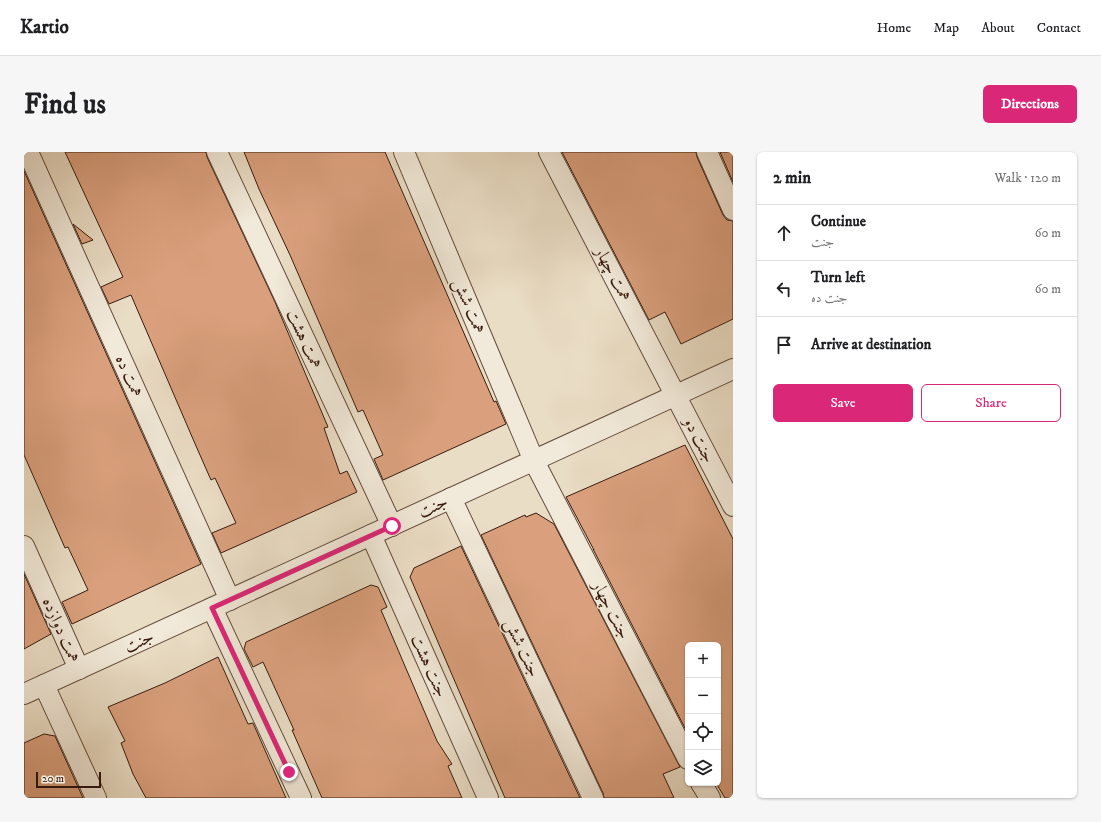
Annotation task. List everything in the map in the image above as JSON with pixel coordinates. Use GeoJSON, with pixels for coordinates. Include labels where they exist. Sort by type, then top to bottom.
{"type":"FeatureCollection","features":[{"type":"Feature","properties":{"kind":"street","name":"همت ده"},"geometry":{"type":"LineString","coordinates":[[28,152],[230,600]]}},
{"type":"Feature","properties":{"kind":"street","name":"همت هشت"},"geometry":{"type":"LineString","coordinates":[[217,152],[392,526]]}},
{"type":"Feature","properties":{"kind":"street","name":"همت شش"},"geometry":{"type":"LineString","coordinates":[[404,152],[534,461]]}},
{"type":"Feature","properties":{"kind":"street","name":"همت چهار"},"geometry":{"type":"LineString","coordinates":[[549,152],[676,395]]}},
{"type":"Feature","properties":{"kind":"street"},"geometry":{"type":"LineString","coordinates":[[707,152],[733,210]]}},
{"type":"Feature","properties":{"kind":"street","name":"جنت"},"geometry":{"type":"LineString","coordinates":[[24,694],[733,369]]}},
{"type":"Feature","properties":{"kind":"street","name":"جنت دو"},"geometry":{"type":"LineString","coordinates":[[676,395],[733,506]]}},
{"type":"Feature","properties":{"kind":"street","name":"جنت چهار"},"geometry":{"type":"LineString","coordinates":[[534,461],[685,753]]}},
{"type":"Feature","properties":{"kind":"street","name":"جنت شش"},"geometry":{"type":"LineString","coordinates":[[451,498],[593,798]]}},
{"type":"Feature","properties":{"kind":"street","name":"جنت هشت"},"geometry":{"type":"LineString","coordinates":[[371,535],[488,798]]}},
{"type":"Feature","properties":{"kind":"street","name":"همت دوازده"},"geometry":{"type":"LineString","coordinates":[[24,546],[79,669]]}},
{"type":"Feature","properties":{"kind":"street"},"geometry":{"type":"LineString","coordinates":[[212,608],[301,798]]}},
{"type":"Feature","properties":{"kind":"street"},"geometry":{"type":"LineString","coordinates":[[44,685],[96,798]]}},
{"type":"Feature","properties":{"kind":"street"},"geometry":{"type":"LineString","coordinates":[[703,786],[710,798]]}},
{"type":"Feature","properties":{"kind":"building"},"geometry":{"type":"Polygon","coordinates":[[[65,152],[206,152],[275,302],[328,427],[324,428],[340,474],[347,471],[357,492],[221,553],[212,533],[236,523],[215,478],[211,480],[131,295],[109,304],[101,287],[123,277],[65,152]]]}},
{"type":"Feature","properties":{"kind":"building"},"geometry":{"type":"Polygon","coordinates":[[[244,152],[385,152],[494,402],[496,401],[506,424],[383,480],[374,459],[383,455],[363,410],[358,412],[244,152]]]}},
{"type":"Feature","properties":{"kind":"building"},"geometry":{"type":"Polygon","coordinates":[[[562,152],[696,152],[723,215],[727,220],[733,221],[733,319],[681,344],[665,312],[649,320],[562,152]]]}},
{"type":"Feature","properties":{"kind":"building"},"geometry":{"type":"Polygon","coordinates":[[[720,152],[733,152],[733,182],[720,152]]]}},
{"type":"Feature","properties":{"kind":"building"},"geometry":{"type":"Polygon","coordinates":[[[24,171],[201,564],[72,624],[62,602],[88,590],[68,547],[65,548],[24,455],[24,171]]]}},
{"type":"Feature","properties":{"kind":"building"},"geometry":{"type":"Polygon","coordinates":[[[73,224],[93,240],[82,244],[73,224]]]}},
{"type":"Feature","properties":{"kind":"building"},"geometry":{"type":"Polygon","coordinates":[[[685,445],[733,539],[733,798],[725,798],[718,786],[721,786],[721,642],[685,642],[685,728],[566,497],[685,445]]]}},
{"type":"Feature","properties":{"kind":"building"},"geometry":{"type":"Polygon","coordinates":[[[536,513],[554,524],[680,767],[663,774],[674,798],[604,798],[603,793],[481,535],[525,515],[526,517],[536,513]]]}},
{"type":"Feature","properties":{"kind":"building"},"geometry":{"type":"Polygon","coordinates":[[[461,546],[580,798],[505,798],[410,577],[414,568],[461,546]]]}},
{"type":"Feature","properties":{"kind":"building"},"geometry":{"type":"Polygon","coordinates":[[[24,574],[51,634],[24,649],[24,574]]]}},
{"type":"Feature","properties":{"kind":"building"},"geometry":{"type":"Polygon","coordinates":[[[371,585],[378,587],[387,607],[381,610],[437,741],[452,764],[448,766],[462,798],[322,798],[292,730],[294,730],[263,662],[253,667],[244,649],[246,642],[371,585]]]}},
{"type":"Feature","properties":{"kind":"building"},"geometry":{"type":"Polygon","coordinates":[[[218,657],[248,724],[253,723],[286,798],[146,798],[133,774],[121,743],[125,741],[108,707],[165,683],[218,657]]]}},
{"type":"Feature","properties":{"kind":"building"},"geometry":{"type":"Polygon","coordinates":[[[44,734],[55,736],[83,798],[24,798],[24,743],[44,734]]]}},
{"type":"Feature","properties":{"kind":"route"},"geometry":{"type":"LineString","coordinates":[[289,772],[212,608],[392,526]]}}]}
